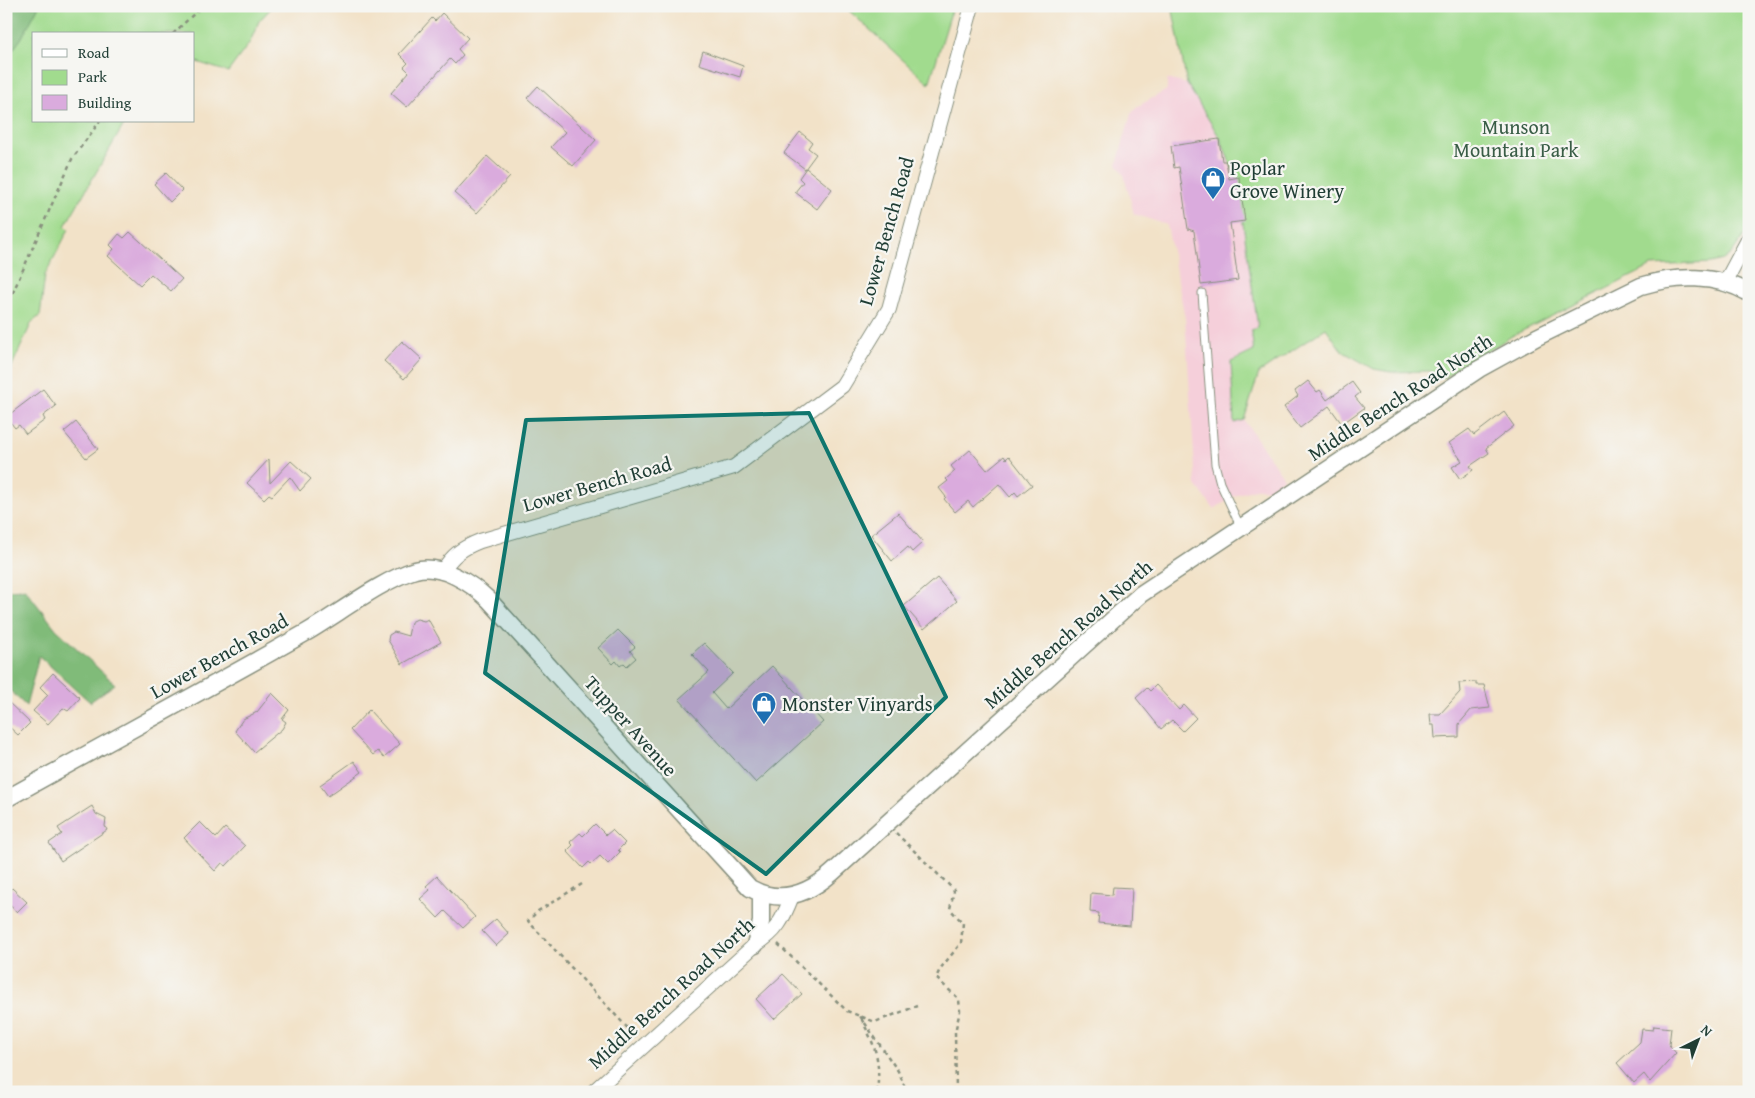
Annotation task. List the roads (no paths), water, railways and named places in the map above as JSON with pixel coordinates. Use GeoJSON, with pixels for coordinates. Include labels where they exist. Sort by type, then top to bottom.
{"type":"FeatureCollection","features":[{"type":"Feature","properties":{"kind":"street","name":"Lower Bench Road"},"geometry":{"type":"LineString","coordinates":[[6,799],[307,632],[391,581],[416,570],[430,568],[442,572],[450,558],[464,548],[480,541],[734,467],[842,386],[889,309],[972,6]]}},
{"type":"Feature","properties":{"kind":"street"},"geometry":{"type":"LineString","coordinates":[[1725,282],[1749,238]]}},
{"type":"Feature","properties":{"kind":"street","name":"Middle Bench Road North"},"geometry":{"type":"LineString","coordinates":[[592,1092],[755,945],[770,936],[783,917],[792,896],[806,892],[819,884],[1122,611],[1158,582],[1479,369],[1537,337],[1641,286],[1656,281],[1688,277],[1725,282],[1749,293]]}},
{"type":"Feature","properties":{"kind":"street","name":"Tupper Avenue"},"geometry":{"type":"LineString","coordinates":[[442,572],[464,581],[489,600],[741,880],[761,894]]}},
{"type":"Feature","properties":{"kind":"street"},"geometry":{"type":"LineString","coordinates":[[755,945],[761,922],[761,894],[792,896]]}},
{"type":"Feature","properties":{"kind":"lane"},"geometry":{"type":"LineString","coordinates":[[1202,293],[1215,464],[1220,483],[1240,526]]}},
{"type":"Feature","properties":{"kind":"place","name":"Poplar Grove Winery"},"geometry":{"type":"Point","coordinates":[1213,200]}},
{"type":"Feature","properties":{"kind":"place","name":"Monster Vinyards"},"geometry":{"type":"Point","coordinates":[764,725]}},
{"type":"Feature","properties":{"kind":"park label","name":"Munson Mountain Park"},"geometry":{"type":"Point","coordinates":[1516,138]}}]}
